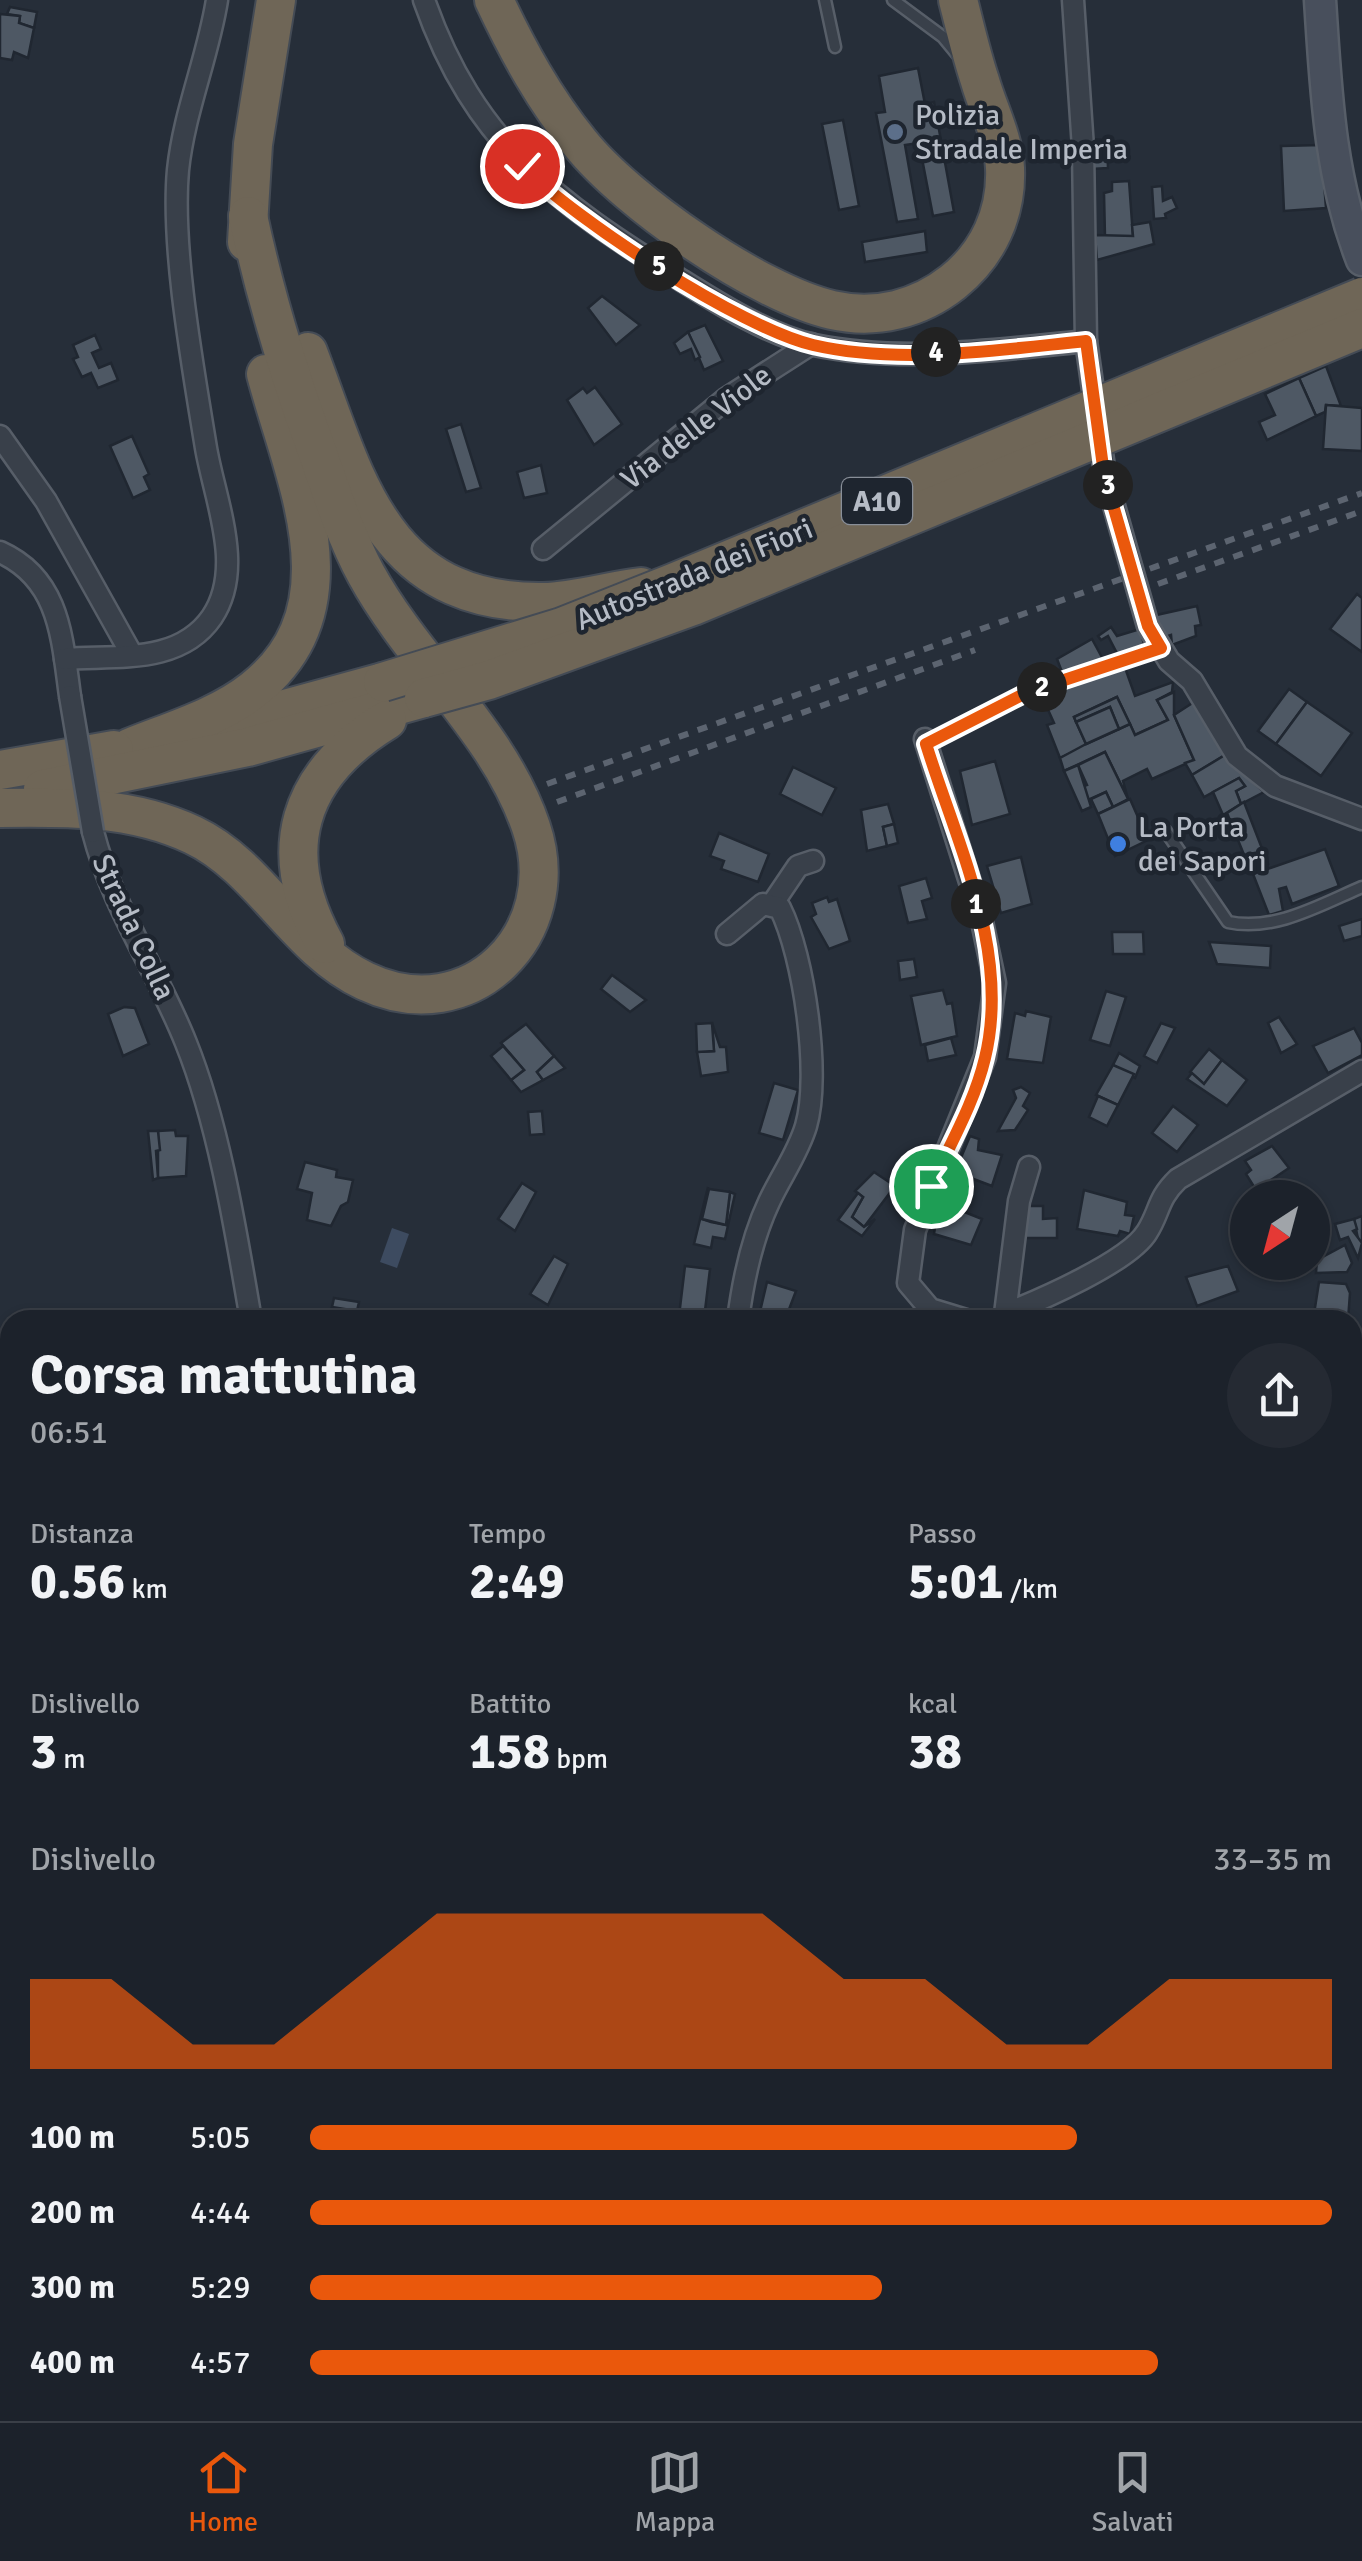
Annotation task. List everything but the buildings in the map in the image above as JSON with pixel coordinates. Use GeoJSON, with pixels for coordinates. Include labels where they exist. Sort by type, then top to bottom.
{"type":"FeatureCollection","features":[{"type":"Feature","properties":{"kind":"highway"},"geometry":{"type":"LineString","coordinates":[[129,748],[232,704],[255,689],[296,639],[314,578],[313,546],[303,501],[270,390],[246,278],[253,144],[276,0]]}},
{"type":"Feature","properties":{"kind":"highway"},"geometry":{"type":"LineString","coordinates":[[494,0],[547,100],[582,146],[621,185],[706,248],[830,309],[877,312],[919,304],[950,284],[978,258],[1002,211],[1005,164],[958,0]]}},
{"type":"Feature","properties":{"kind":"highway"},"geometry":{"type":"LineString","coordinates":[[248,216],[279,276],[366,504],[387,536],[404,552],[431,572],[482,594],[543,602],[673,583]]}},
{"type":"Feature","properties":{"kind":"highway"},"geometry":{"type":"LineString","coordinates":[[0,808],[100,809],[168,824],[197,836],[227,858],[360,980],[412,994],[442,993],[474,983],[501,966],[532,919],[540,869],[524,804],[502,766],[366,575],[342,522],[266,300],[248,216]]}},
{"type":"Feature","properties":{"kind":"highway","name":"Autostrada dei Fiori"},"geometry":{"type":"LineString","coordinates":[[0,770],[129,748],[383,682],[562,627],[1362,297]]}},
{"type":"Feature","properties":{"kind":"highway","name":"Autostrada dei Fiori"},"geometry":{"type":"LineString","coordinates":[[0,795],[164,767],[326,728],[508,674],[693,606],[1362,328]]}},
{"type":"Feature","properties":{"kind":"highway"},"geometry":{"type":"LineString","coordinates":[[333,959],[303,896],[296,848],[300,820],[330,766],[358,738],[424,698]]}},
{"type":"Feature","properties":{"kind":"main road"},"geometry":{"type":"LineString","coordinates":[[1320,0],[1330,150],[1344,212],[1362,260]]}},
{"type":"Feature","properties":{"kind":"street"},"geometry":{"type":"LineString","coordinates":[[65,659],[167,651],[192,638],[219,604],[227,574],[200,406],[177,213],[182,144],[216,0]]}},
{"type":"Feature","properties":{"kind":"street","name":"Via delle Viole"},"geometry":{"type":"LineString","coordinates":[[424,0],[447,54],[480,109],[538,182],[574,210],[702,292],[811,344]]}},
{"type":"Feature","properties":{"kind":"street"},"geometry":{"type":"LineString","coordinates":[[1073,0],[1083,148],[1086,341],[1104,474],[1148,626],[1161,648],[1192,681],[1222,732],[1254,771],[1276,786],[1362,819]]}},
{"type":"Feature","properties":{"kind":"street"},"geometry":{"type":"LineString","coordinates":[[811,344],[966,353],[1086,341]]}},
{"type":"Feature","properties":{"kind":"street","name":"Via delle Viole"},"geometry":{"type":"LineString","coordinates":[[543,549],[726,398],[811,344]]}},
{"type":"Feature","properties":{"kind":"street"},"geometry":{"type":"LineString","coordinates":[[0,436],[46,501],[132,655]]}},
{"type":"Feature","properties":{"kind":"street","name":"Strada Colla"},"geometry":{"type":"LineString","coordinates":[[0,552],[31,571],[50,596],[65,659],[93,832],[108,879],[188,1048],[234,1223],[249,1310]]}},
{"type":"Feature","properties":{"kind":"street"},"geometry":{"type":"LineString","coordinates":[[926,741],[980,918],[995,983],[986,1057],[915,1230],[908,1283],[930,1310]]}},
{"type":"Feature","properties":{"kind":"street"},"geometry":{"type":"LineString","coordinates":[[773,904],[798,866],[813,861]]}},
{"type":"Feature","properties":{"kind":"street"},"geometry":{"type":"LineString","coordinates":[[727,934],[763,904],[780,908],[792,933],[800,967],[812,1099],[805,1128],[768,1205],[739,1310]]}},
{"type":"Feature","properties":{"kind":"street"},"geometry":{"type":"LineString","coordinates":[[1014,1310],[1072,1285],[1123,1254],[1149,1231],[1162,1194],[1178,1179],[1362,1071]]}},
{"type":"Feature","properties":{"kind":"street"},"geometry":{"type":"LineString","coordinates":[[1005,1310],[1018,1201],[1030,1167]]}},
{"type":"Feature","properties":{"kind":"lane"},"geometry":{"type":"LineString","coordinates":[[825,0],[835,48]]}},
{"type":"Feature","properties":{"kind":"lane"},"geometry":{"type":"LineString","coordinates":[[893,0],[943,37],[979,80]]}},
{"type":"Feature","properties":{"kind":"lane"},"geometry":{"type":"LineString","coordinates":[[1165,830],[1228,922],[1253,925],[1286,919],[1362,888]]}},
{"type":"Feature","properties":{"kind":"path"},"geometry":{"type":"LineString","coordinates":[[926,741],[1028,692],[1161,648]]}},
{"type":"Feature","properties":{"kind":"water"},"geometry":{"type":"Polygon","coordinates":[[[392,1228],[409,1234],[397,1268],[380,1262],[392,1228]]]}},
{"type":"Feature","properties":{"kind":"railway"},"geometry":{"type":"LineString","coordinates":[[547,784],[1362,493]]}},
{"type":"Feature","properties":{"kind":"railway"},"geometry":{"type":"LineString","coordinates":[[1158,584],[1362,511]]}},
{"type":"Feature","properties":{"kind":"railway"},"geometry":{"type":"LineString","coordinates":[[557,802],[975,650]]}},
{"type":"Feature","properties":{"kind":"place","name":"Polizia Stradale Imperia"},"geometry":{"type":"Point","coordinates":[895,132]}},
{"type":"Feature","properties":{"kind":"place","name":"La Porta dei Sapori"},"geometry":{"type":"Point","coordinates":[1118,844]}},
{"type":"Feature","properties":{"kind":"route"},"geometry":{"type":"LineString","coordinates":[[522,166],[555,197],[638,253],[766,326],[811,344],[857,350],[966,353],[1086,341],[1104,474],[1148,626],[1161,648],[1028,692],[926,744],[980,918],[995,983],[980,1077],[931,1186]]}}]}
